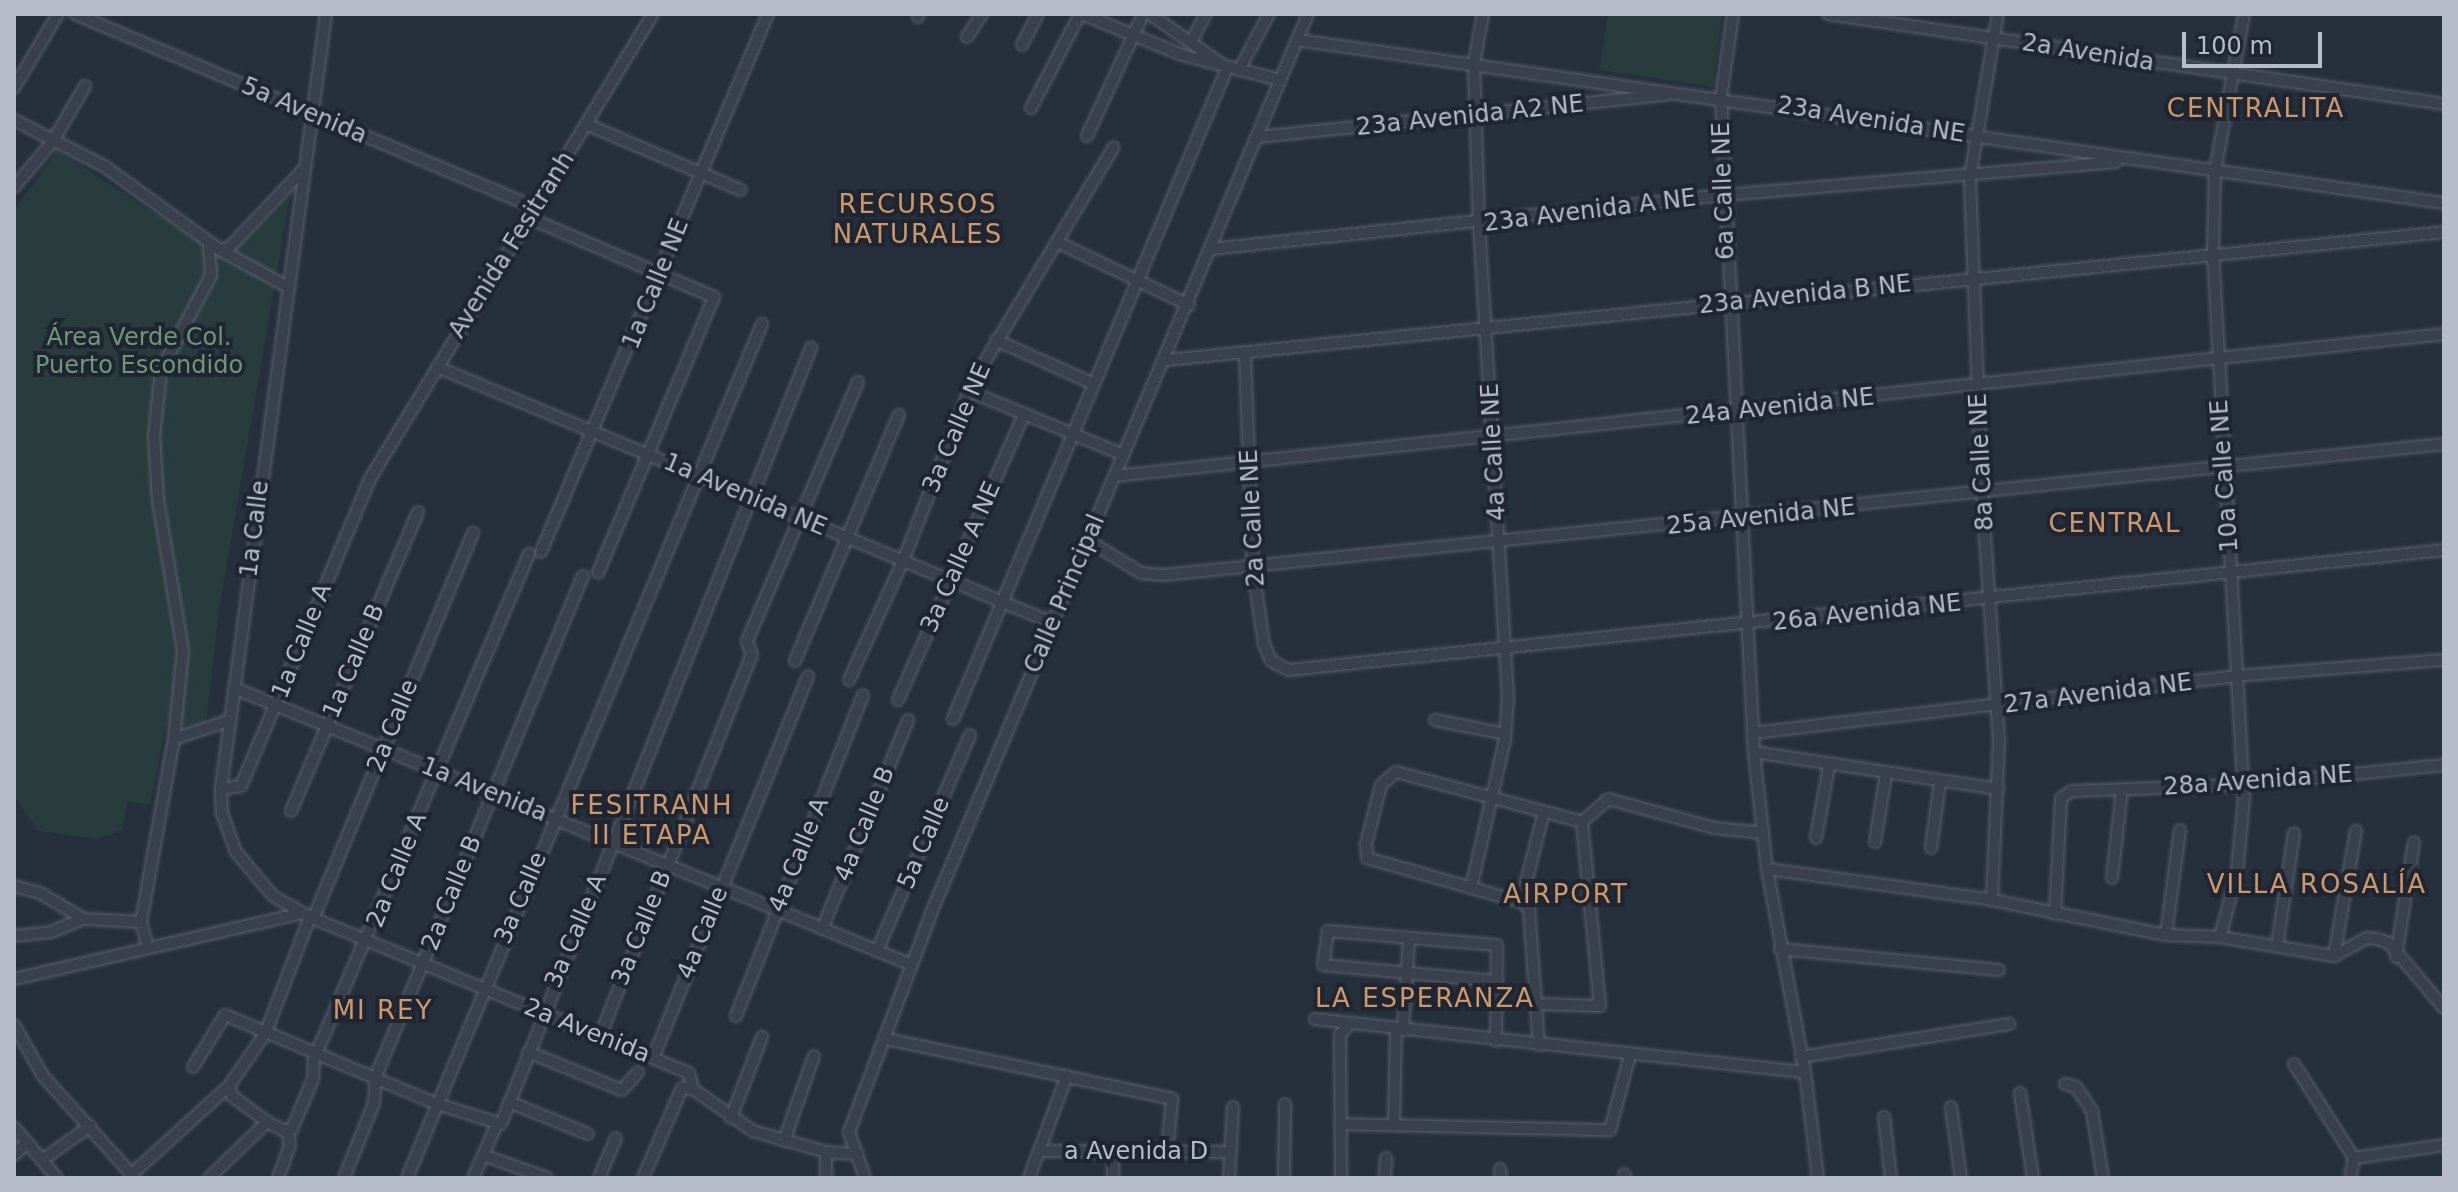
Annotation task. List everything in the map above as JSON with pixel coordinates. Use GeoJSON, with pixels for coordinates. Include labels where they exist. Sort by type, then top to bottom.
{"type":"FeatureCollection","features":[{"type":"Feature","properties":{"kind":"street"},"geometry":{"type":"LineString","coordinates":[[14,88],[58,14]]}},
{"type":"Feature","properties":{"kind":"street","name":"5a Avenida"},"geometry":{"type":"LineString","coordinates":[[75,14],[311,113],[714,297],[648,455]]}},
{"type":"Feature","properties":{"kind":"street","name":"1a Calle"},"geometry":{"type":"LineString","coordinates":[[309,917],[273,896],[236,852],[222,813],[221,789],[326,14]]}},
{"type":"Feature","properties":{"kind":"street","name":"1a Calle NE"},"geometry":{"type":"LineString","coordinates":[[541,552],[661,274],[768,14]]}},
{"type":"Feature","properties":{"kind":"street"},"geometry":{"type":"LineString","coordinates":[[967,37],[982,14]]}},
{"type":"Feature","properties":{"kind":"street"},"geometry":{"type":"LineString","coordinates":[[1022,45],[1038,14]]}},
{"type":"Feature","properties":{"kind":"street"},"geometry":{"type":"LineString","coordinates":[[1031,108],[1081,14],[1130,35],[1233,69],[1280,80]]}},
{"type":"Feature","properties":{"kind":"street"},"geometry":{"type":"LineString","coordinates":[[1087,136],[1130,35],[1143,14]]}},
{"type":"Feature","properties":{"kind":"street"},"geometry":{"type":"LineString","coordinates":[[1150,14],[1233,69]]}},
{"type":"Feature","properties":{"kind":"street"},"geometry":{"type":"LineString","coordinates":[[1191,42],[1206,14]]}},
{"type":"Feature","properties":{"kind":"street"},"geometry":{"type":"LineString","coordinates":[[953,719],[1138,281],[1233,69],[1269,14]]}},
{"type":"Feature","properties":{"kind":"street","name":"Calle Principal"},"geometry":{"type":"LineString","coordinates":[[865,1178],[849,1132],[912,965],[1087,540],[1167,360],[1308,14]]}},
{"type":"Feature","properties":{"kind":"street","name":"4a Calle NE"},"geometry":{"type":"LineString","coordinates":[[1471,888],[1505,734],[1507,649],[1479,224],[1474,63],[1483,14]]}},
{"type":"Feature","properties":{"kind":"street","name":"6a Calle NE"},"geometry":{"type":"LineString","coordinates":[[1733,14],[1721,97],[1754,752],[1767,869],[1805,1072],[1818,1178]]}},
{"type":"Feature","properties":{"kind":"street","name":"2a Avenida"},"geometry":{"type":"LineString","coordinates":[[1828,14],[2444,104]]}},
{"type":"Feature","properties":{"kind":"street","name":"8a Calle NE"},"geometry":{"type":"LineString","coordinates":[[1992,900],[1998,789],[1998,707],[1982,494],[1970,177],[1998,14]]}},
{"type":"Feature","properties":{"kind":"street","name":"10a Calle NE"},"geometry":{"type":"LineString","coordinates":[[2220,937],[2237,873],[2243,785],[2235,676],[2227,464],[2216,357],[2213,252],[2215,171],[2244,14]]}},
{"type":"Feature","properties":{"kind":"street","name":"Avenida Fesitranh"},"geometry":{"type":"LineString","coordinates":[[371,477],[650,15]]}},
{"type":"Feature","properties":{"kind":"street","name":"23a Avenida NE"},"geometry":{"type":"LineString","coordinates":[[1297,40],[1721,97],[2133,160],[2444,203]]}},
{"type":"Feature","properties":{"kind":"street"},"geometry":{"type":"LineString","coordinates":[[14,187],[53,141],[85,86]]}},
{"type":"Feature","properties":{"kind":"street","name":"23a Avenida A2 NE"},"geometry":{"type":"LineString","coordinates":[[1258,137],[1682,93]]}},
{"type":"Feature","properties":{"kind":"street"},"geometry":{"type":"LineString","coordinates":[[14,120],[128,182],[209,243],[288,287]]}},
{"type":"Feature","properties":{"kind":"street"},"geometry":{"type":"LineString","coordinates":[[586,124],[741,190]]}},
{"type":"Feature","properties":{"kind":"street","name":"3a Calle NE"},"geometry":{"type":"LineString","coordinates":[[849,680],[996,340],[1059,243],[1114,147]]}},
{"type":"Feature","properties":{"kind":"street","name":"23a Avenida A NE"},"geometry":{"type":"LineString","coordinates":[[1211,249],[1479,224],[1724,195],[1970,177],[2133,160]]}},
{"type":"Feature","properties":{"kind":"street"},"geometry":{"type":"LineString","coordinates":[[220,250],[229,248],[304,168]]}},
{"type":"Feature","properties":{"kind":"street","name":"23a Avenida B NE"},"geometry":{"type":"LineString","coordinates":[[1167,360],[1487,330],[2213,252],[2444,232]]}},
{"type":"Feature","properties":{"kind":"street"},"geometry":{"type":"LineString","coordinates":[[148,948],[141,922],[174,739],[183,651],[158,500],[154,436],[161,370],[211,275],[209,243]]}},
{"type":"Feature","properties":{"kind":"street"},"geometry":{"type":"LineString","coordinates":[[1059,243],[1189,305]]}},
{"type":"Feature","properties":{"kind":"street","name":"3a Calle"},"geometry":{"type":"LineString","coordinates":[[407,1178],[643,604],[762,324]]}},
{"type":"Feature","properties":{"kind":"street","name":"24a Avenida NE"},"geometry":{"type":"LineString","coordinates":[[1115,476],[1977,387],[2216,357],[2444,334]]}},
{"type":"Feature","properties":{"kind":"street"},"geometry":{"type":"LineString","coordinates":[[996,340],[1094,384]]}},
{"type":"Feature","properties":{"kind":"street"},"geometry":{"type":"LineString","coordinates":[[750,497],[811,348]]}},
{"type":"Feature","properties":{"kind":"street","name":"2a Calle NE"},"geometry":{"type":"LineString","coordinates":[[1245,354],[1253,569],[1264,644],[1271,661],[1289,670]]}},
{"type":"Feature","properties":{"kind":"street","name":"1a Avenida NE"},"geometry":{"type":"LineString","coordinates":[[437,367],[1053,623]]}},
{"type":"Feature","properties":{"kind":"street","name":"3a Calle B"},"geometry":{"type":"LineString","coordinates":[[600,1036],[752,655],[747,641],[858,382]]}},
{"type":"Feature","properties":{"kind":"street"},"geometry":{"type":"LineString","coordinates":[[971,392],[1124,455]]}},
{"type":"Feature","properties":{"kind":"street","name":"3a Calle A NE"},"geometry":{"type":"LineString","coordinates":[[898,700],[1024,414]]}},
{"type":"Feature","properties":{"kind":"street"},"geometry":{"type":"LineString","coordinates":[[795,661],[899,415]]}},
{"type":"Feature","properties":{"kind":"street","name":"25a Avenida NE"},"geometry":{"type":"LineString","coordinates":[[1087,540],[1141,573],[1253,569],[1982,494],[2227,464],[2444,444]]}},
{"type":"Feature","properties":{"kind":"street"},"geometry":{"type":"LineString","coordinates":[[598,573],[648,455]]}},
{"type":"Feature","properties":{"kind":"street","name":"1a Calle A"},"geometry":{"type":"LineString","coordinates":[[221,789],[241,786],[371,477]]}},
{"type":"Feature","properties":{"kind":"street","name":"3a Calle A"},"geometry":{"type":"LineString","coordinates":[[473,1178],[509,1102],[542,1013],[702,626],[750,497]]}},
{"type":"Feature","properties":{"kind":"street","name":"1a Calle B"},"geometry":{"type":"LineString","coordinates":[[291,811],[418,512]]}},
{"type":"Feature","properties":{"kind":"street","name":"2a Calle"},"geometry":{"type":"LineString","coordinates":[[133,1176],[229,1086],[266,1032],[309,917],[473,533]]}},
{"type":"Feature","properties":{"kind":"street","name":"26a Avenida NE"},"geometry":{"type":"LineString","coordinates":[[1289,670],[1991,601],[2444,550]]}},
{"type":"Feature","properties":{"kind":"street","name":"2a Calle A"},"geometry":{"type":"LineString","coordinates":[[278,1178],[290,1145],[288,1131],[319,1053],[529,554]]}},
{"type":"Feature","properties":{"kind":"street","name":"2a Calle B"},"geometry":{"type":"LineString","coordinates":[[344,1178],[374,1103],[376,1076],[583,576]]}},
{"type":"Feature","properties":{"kind":"street","name":"27a Avenida NE"},"geometry":{"type":"LineString","coordinates":[[1753,733],[1998,707],[2235,676],[2444,660]]}},
{"type":"Feature","properties":{"kind":"street","name":"4a Calle"},"geometry":{"type":"LineString","coordinates":[[653,1058],[808,676]]}},
{"type":"Feature","properties":{"kind":"street","name":"1a Avenida"},"geometry":{"type":"LineString","coordinates":[[234,688],[912,965]]}},
{"type":"Feature","properties":{"kind":"street","name":"4a Calle A"},"geometry":{"type":"LineString","coordinates":[[736,1016],[863,695]]}},
{"type":"Feature","properties":{"kind":"street"},"geometry":{"type":"LineString","coordinates":[[174,739],[230,720]]}},
{"type":"Feature","properties":{"kind":"street","name":"4a Calle B"},"geometry":{"type":"LineString","coordinates":[[822,929],[908,720]]}},
{"type":"Feature","properties":{"kind":"street"},"geometry":{"type":"LineString","coordinates":[[1435,720],[1505,734]]}},
{"type":"Feature","properties":{"kind":"street","name":"5a Calle"},"geometry":{"type":"LineString","coordinates":[[877,951],[970,735]]}},
{"type":"Feature","properties":{"kind":"street"},"geometry":{"type":"LineString","coordinates":[[1754,752],[1998,789]]}},
{"type":"Feature","properties":{"kind":"street"},"geometry":{"type":"LineString","coordinates":[[1816,838],[1829,765]]}},
{"type":"Feature","properties":{"kind":"street","name":"28a Avenida NE"},"geometry":{"type":"LineString","coordinates":[[2055,914],[2061,798],[2072,791],[2243,785],[2444,765]]}},
{"type":"Feature","properties":{"kind":"street"},"geometry":{"type":"LineString","coordinates":[[1539,1045],[1529,908],[1521,902],[1367,858],[1366,844],[1381,785],[1396,772],[1582,822]]}},
{"type":"Feature","properties":{"kind":"street"},"geometry":{"type":"LineString","coordinates":[[1875,842],[1886,774]]}},
{"type":"Feature","properties":{"kind":"street"},"geometry":{"type":"LineString","coordinates":[[1931,848],[1940,782]]}},
{"type":"Feature","properties":{"kind":"street"},"geometry":{"type":"LineString","coordinates":[[2112,878],[2122,790]]}},
{"type":"Feature","properties":{"kind":"street"},"geometry":{"type":"LineString","coordinates":[[1582,822],[1608,799],[1715,828],[1763,833]]}},
{"type":"Feature","properties":{"kind":"street"},"geometry":{"type":"LineString","coordinates":[[1521,902],[1544,812]]}},
{"type":"Feature","properties":{"kind":"street"},"geometry":{"type":"LineString","coordinates":[[1537,1004],[1600,1006],[1582,822]]}},
{"type":"Feature","properties":{"kind":"street"},"geometry":{"type":"LineString","coordinates":[[2166,935],[2180,830]]}},
{"type":"Feature","properties":{"kind":"street"},"geometry":{"type":"LineString","coordinates":[[2334,956],[2356,831]]}},
{"type":"Feature","properties":{"kind":"street"},"geometry":{"type":"LineString","coordinates":[[2277,946],[2294,833]]}},
{"type":"Feature","properties":{"kind":"street"},"geometry":{"type":"LineString","coordinates":[[2396,957],[2414,842]]}},
{"type":"Feature","properties":{"kind":"street"},"geometry":{"type":"LineString","coordinates":[[1767,869],[1992,900],[2166,935],[2220,937],[2334,956],[2367,938],[2389,943],[2396,957],[2444,1008]]}},
{"type":"Feature","properties":{"kind":"street"},"geometry":{"type":"LineString","coordinates":[[14,886],[40,893],[84,919]]}},
{"type":"Feature","properties":{"kind":"street"},"geometry":{"type":"LineString","coordinates":[[14,979],[148,948],[309,917]]}},
{"type":"Feature","properties":{"kind":"street","name":"2a Avenida"},"geometry":{"type":"LineString","coordinates":[[309,917],[689,1073],[693,1089],[731,1118],[784,1141],[826,1152],[858,1154]]}},
{"type":"Feature","properties":{"kind":"street"},"geometry":{"type":"LineString","coordinates":[[14,936],[51,932],[84,919],[141,922]]}},
{"type":"Feature","properties":{"kind":"street"},"geometry":{"type":"LineString","coordinates":[[1496,1041],[1497,981],[1497,945],[1328,931],[1323,965],[1497,981]]}},
{"type":"Feature","properties":{"kind":"street"},"geometry":{"type":"LineString","coordinates":[[1394,1124],[1409,939]]}},
{"type":"Feature","properties":{"kind":"street"},"geometry":{"type":"LineString","coordinates":[[1780,949],[1999,970]]}},
{"type":"Feature","properties":{"kind":"street"},"geometry":{"type":"LineString","coordinates":[[193,1067],[222,1016],[496,1126]]}},
{"type":"Feature","properties":{"kind":"street"},"geometry":{"type":"LineString","coordinates":[[1315,1019],[1496,1041],[1805,1072]]}},
{"type":"Feature","properties":{"kind":"street"},"geometry":{"type":"LineString","coordinates":[[1341,1178],[1340,1035],[1349,1024]]}},
{"type":"Feature","properties":{"kind":"street"},"geometry":{"type":"LineString","coordinates":[[1801,1057],[2009,1024]]}},
{"type":"Feature","properties":{"kind":"street"},"geometry":{"type":"LineString","coordinates":[[14,1025],[43,1076],[133,1176]]}},
{"type":"Feature","properties":{"kind":"street"},"geometry":{"type":"LineString","coordinates":[[731,1118],[762,1037]]}},
{"type":"Feature","properties":{"kind":"street"},"geometry":{"type":"LineString","coordinates":[[886,1039],[1172,1099],[1167,1152]]}},
{"type":"Feature","properties":{"kind":"street"},"geometry":{"type":"LineString","coordinates":[[528,1052],[622,1090],[638,1072]]}},
{"type":"Feature","properties":{"kind":"street"},"geometry":{"type":"LineString","coordinates":[[1341,1124],[1610,1130],[1630,1055]]}},
{"type":"Feature","properties":{"kind":"street"},"geometry":{"type":"LineString","coordinates":[[784,1141],[814,1056]]}},
{"type":"Feature","properties":{"kind":"street"},"geometry":{"type":"LineString","coordinates":[[2294,1064],[2354,1158],[2350,1178]]}},
{"type":"Feature","properties":{"kind":"street"},"geometry":{"type":"LineString","coordinates":[[1029,1178],[1042,1151],[1067,1076]]}},
{"type":"Feature","properties":{"kind":"street"},"geometry":{"type":"LineString","coordinates":[[2065,1084],[2076,1087],[2092,1111],[2103,1178]]}},
{"type":"Feature","properties":{"kind":"street"},"geometry":{"type":"LineString","coordinates":[[229,1086],[232,1096],[267,1122],[288,1131]]}},
{"type":"Feature","properties":{"kind":"street"},"geometry":{"type":"LineString","coordinates":[[643,1178],[682,1088],[693,1089]]}},
{"type":"Feature","properties":{"kind":"street"},"geometry":{"type":"LineString","coordinates":[[2020,1093],[2033,1178]]}},
{"type":"Feature","properties":{"kind":"street"},"geometry":{"type":"LineString","coordinates":[[509,1102],[588,1134]]}},
{"type":"Feature","properties":{"kind":"street"},"geometry":{"type":"LineString","coordinates":[[1284,1178],[1285,1104]]}},
{"type":"Feature","properties":{"kind":"street"},"geometry":{"type":"LineString","coordinates":[[1229,1178],[1233,1107]]}},
{"type":"Feature","properties":{"kind":"street"},"geometry":{"type":"LineString","coordinates":[[1951,1107],[1961,1178]]}},
{"type":"Feature","properties":{"kind":"street"},"geometry":{"type":"LineString","coordinates":[[1884,1117],[1891,1178]]}},
{"type":"Feature","properties":{"kind":"street"},"geometry":{"type":"LineString","coordinates":[[209,1178],[267,1122]]}},
{"type":"Feature","properties":{"kind":"street"},"geometry":{"type":"LineString","coordinates":[[42,1160],[90,1126]]}},
{"type":"Feature","properties":{"kind":"street"},"geometry":{"type":"LineString","coordinates":[[14,1127],[57,1178]]}},
{"type":"Feature","properties":{"kind":"street"},"geometry":{"type":"LineString","coordinates":[[599,1178],[616,1138]]}},
{"type":"Feature","properties":{"kind":"street"},"geometry":{"type":"LineString","coordinates":[[14,1155],[27,1143]]}},
{"type":"Feature","properties":{"kind":"street"},"geometry":{"type":"LineString","coordinates":[[2354,1158],[2444,1145]]}},
{"type":"Feature","properties":{"kind":"street","name":"a Avenida D"},"geometry":{"type":"LineString","coordinates":[[1042,1151],[1230,1152]]}},
{"type":"Feature","properties":{"kind":"street"},"geometry":{"type":"LineString","coordinates":[[826,1152],[826,1178]]}},
{"type":"Feature","properties":{"kind":"street"},"geometry":{"type":"LineString","coordinates":[[1113,1152],[1113,1178]]}},
{"type":"Feature","properties":{"kind":"street"},"geometry":{"type":"LineString","coordinates":[[483,1155],[547,1178]]}},
{"type":"Feature","properties":{"kind":"street"},"geometry":{"type":"LineString","coordinates":[[1385,1178],[1386,1158]]}},
{"type":"Feature","properties":{"kind":"green space"},"geometry":{"type":"Polygon","coordinates":[[[1608,14],[1722,14],[1713,87],[1599,70],[1608,14]]]}},
{"type":"Feature","properties":{"kind":"green space","name":"Área Verde Col. Puerto Escondido"},"geometry":{"type":"Polygon","coordinates":[[[57,150],[225,259],[290,196],[219,610],[206,725],[166,725],[150,805],[128,801],[122,830],[98,839],[38,831],[14,796],[14,211],[57,150]]]}},
{"type":"Feature","properties":{"kind":"district","name":"CENTRALITA"},"geometry":{"type":"Point","coordinates":[2256,109]}},
{"type":"Feature","properties":{"kind":"district","name":"RECURSOS NATURALES"},"geometry":{"type":"Point","coordinates":[918,220]}},
{"type":"Feature","properties":{"kind":"district","name":"CENTRAL"},"geometry":{"type":"Point","coordinates":[2115,524]}},
{"type":"Feature","properties":{"kind":"district","name":"FESITRANH II ETAPA"},"geometry":{"type":"Point","coordinates":[652,821]}},
{"type":"Feature","properties":{"kind":"district","name":"VILLA ROSALÍA"},"geometry":{"type":"Point","coordinates":[2317,885]}},
{"type":"Feature","properties":{"kind":"district","name":"AIRPORT"},"geometry":{"type":"Point","coordinates":[1566,895]}},
{"type":"Feature","properties":{"kind":"district","name":"LA ESPERANZA"},"geometry":{"type":"Point","coordinates":[1425,999]}},
{"type":"Feature","properties":{"kind":"district","name":"MI REY"},"geometry":{"type":"Point","coordinates":[383,1011]}}]}
